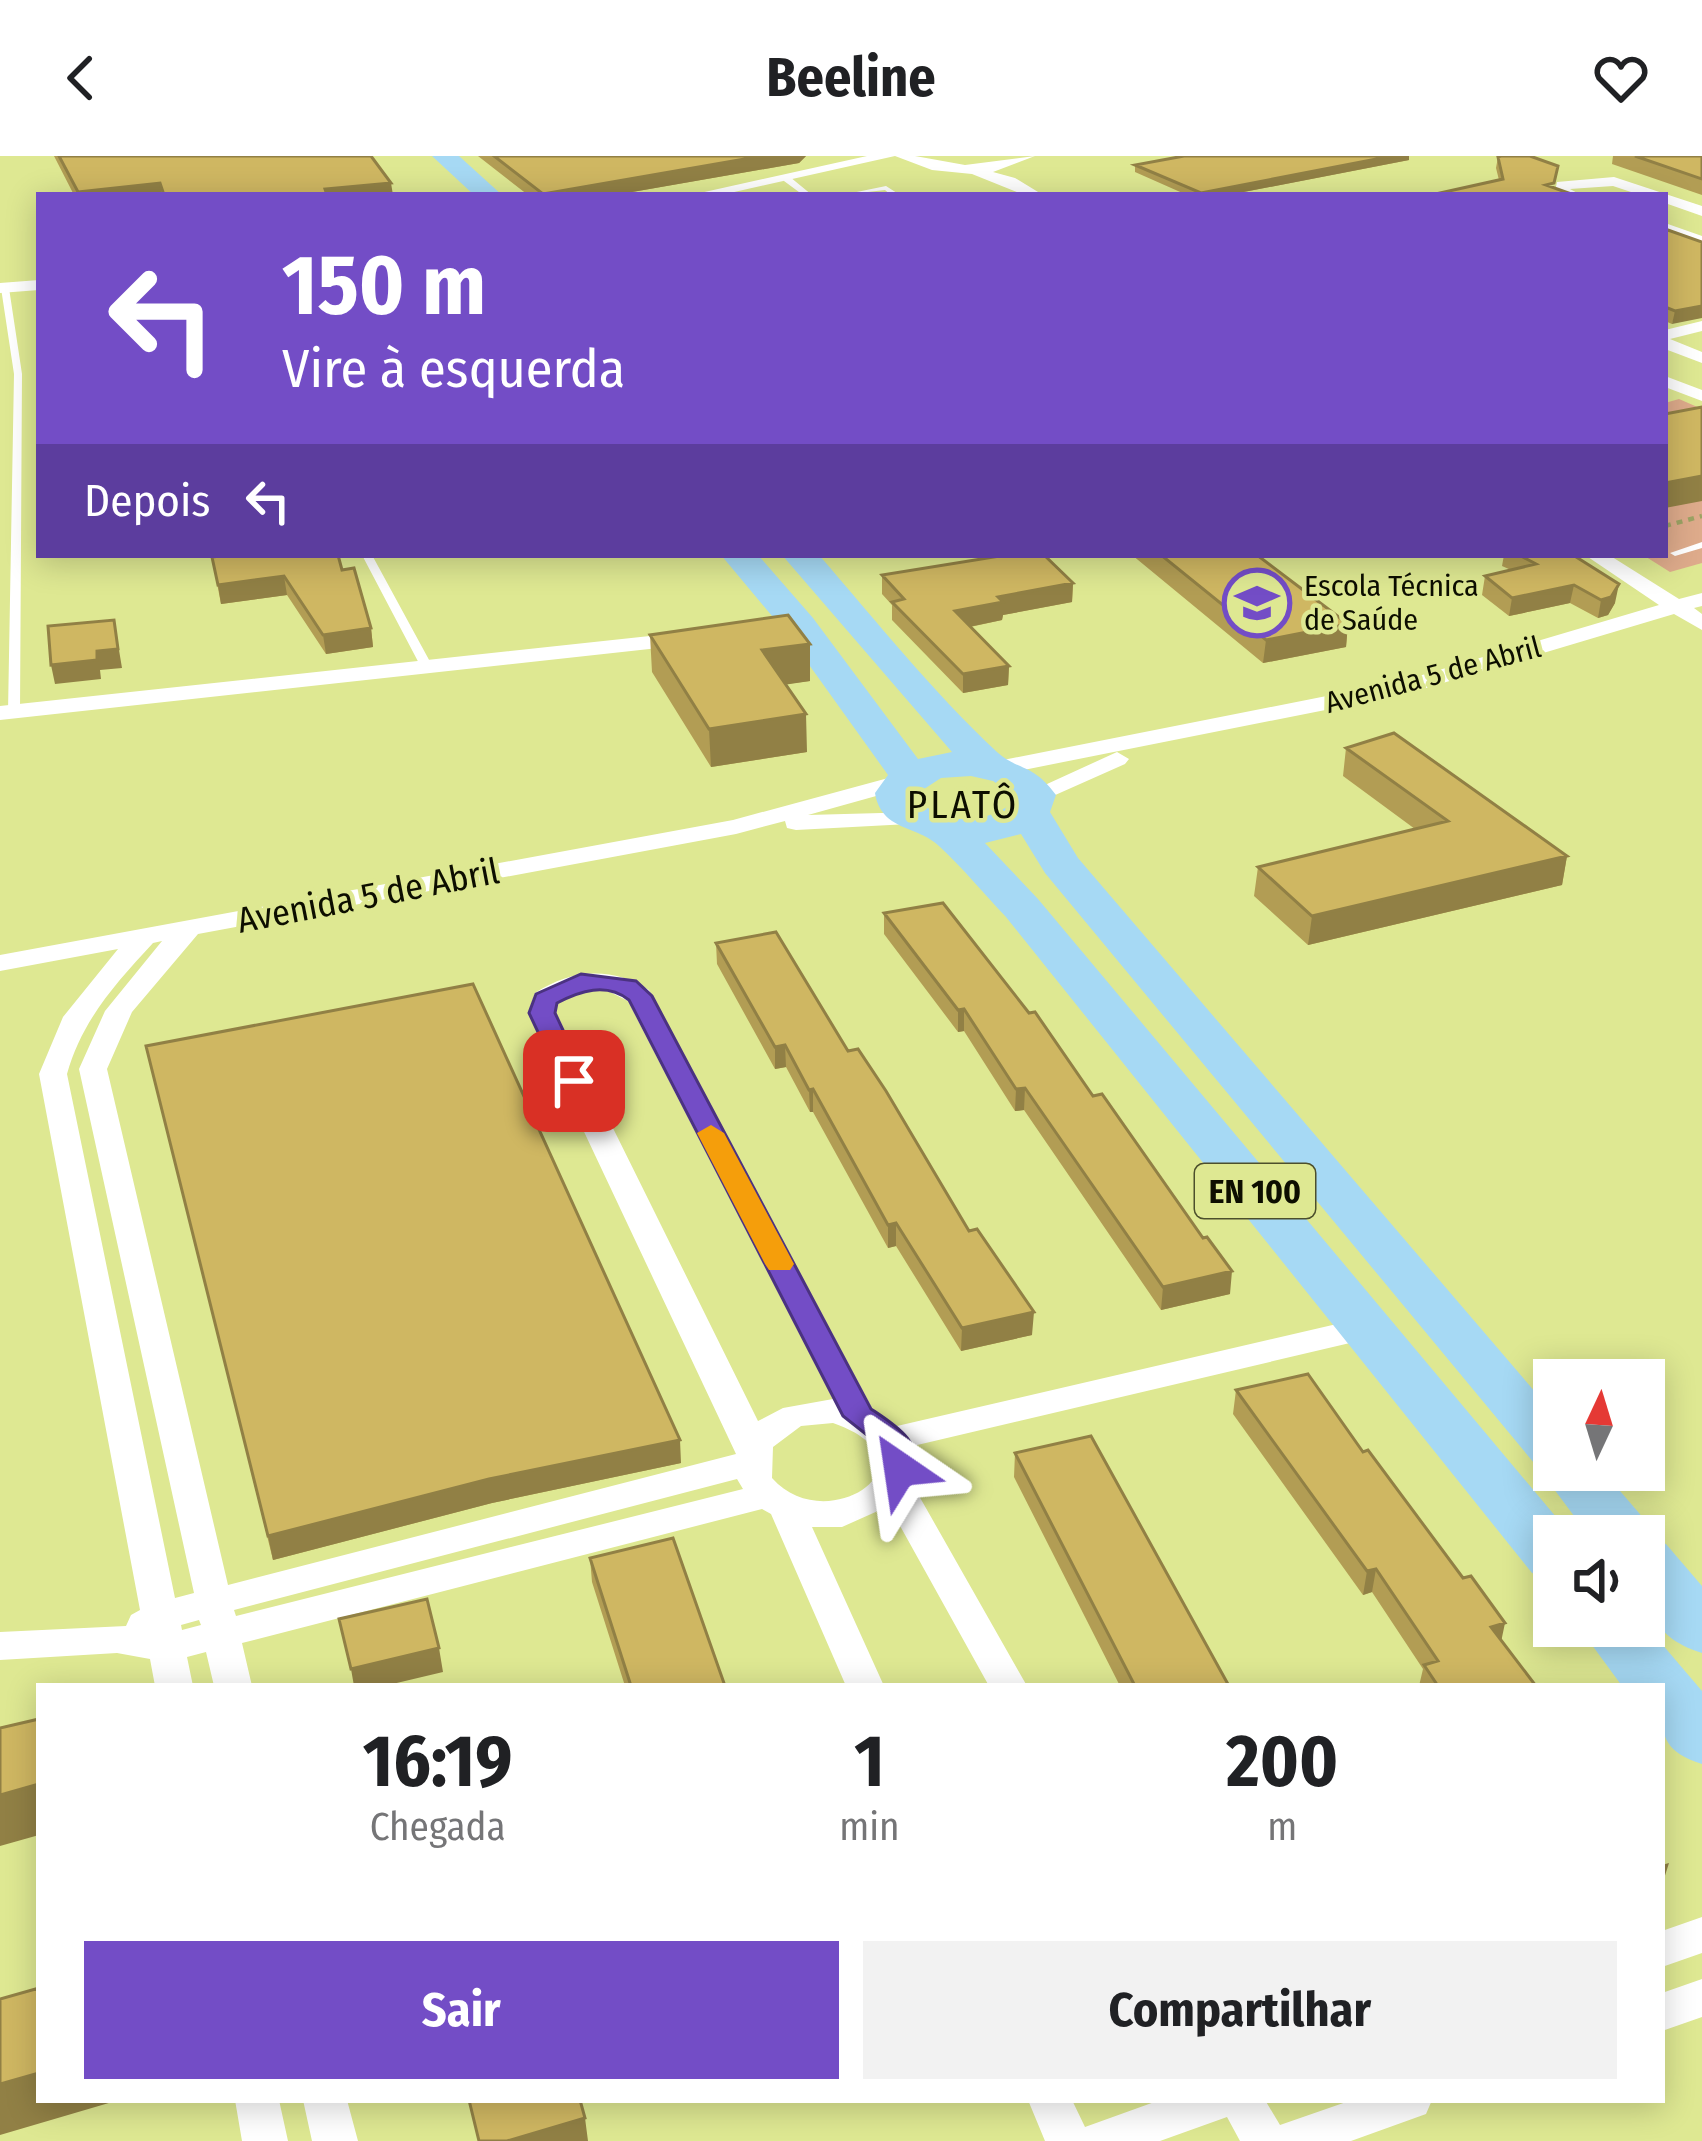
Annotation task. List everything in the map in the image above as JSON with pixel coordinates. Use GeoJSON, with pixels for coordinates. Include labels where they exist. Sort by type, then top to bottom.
{"type":"FeatureCollection","features":[{"type":"Feature","properties":{"kind":"main road"},"geometry":{"type":"LineString","coordinates":[[444,156],[486,192]]}},
{"type":"Feature","properties":{"kind":"main road"},"geometry":{"type":"LineString","coordinates":[[748,566],[805,561]]}},
{"type":"Feature","properties":{"kind":"main road","name":"EN 100"},"geometry":{"type":"LineString","coordinates":[[805,561],[926,703],[993,767],[1016,775],[1060,864],[1533,1428]]}},
{"type":"Feature","properties":{"kind":"main road","name":"EN 100"},"geometry":{"type":"LineString","coordinates":[[748,566],[918,801],[1022,908],[1533,1531]]}},
{"type":"Feature","properties":{"kind":"main road"},"geometry":{"type":"LineString","coordinates":[[993,767],[937,766],[918,801],[1005,826],[1032,804]]}},
{"type":"Feature","properties":{"kind":"main road"},"geometry":{"type":"LineString","coordinates":[[1586,1491],[1606,1515]]}},
{"type":"Feature","properties":{"kind":"main road"},"geometry":{"type":"LineString","coordinates":[[1665,1585],[1702,1630]]}},
{"type":"Feature","properties":{"kind":"main road"},"geometry":{"type":"LineString","coordinates":[[1627,1647],[1657,1683]]}},
{"type":"Feature","properties":{"kind":"main road"},"geometry":{"type":"LineString","coordinates":[[1665,1693],[1702,1738]]}},
{"type":"Feature","properties":{"kind":"street"},"geometry":{"type":"LineString","coordinates":[[818,174],[888,156]]}},
{"type":"Feature","properties":{"kind":"street"},"geometry":{"type":"LineString","coordinates":[[902,156],[926,165]]}},
{"type":"Feature","properties":{"kind":"street"},"geometry":{"type":"LineString","coordinates":[[961,169],[1023,159]]}},
{"type":"Feature","properties":{"kind":"street"},"geometry":{"type":"LineString","coordinates":[[1023,159],[1017,172],[1035,192]]}},
{"type":"Feature","properties":{"kind":"street"},"geometry":{"type":"LineString","coordinates":[[716,192],[818,174],[926,165],[994,175],[1031,192]]}},
{"type":"Feature","properties":{"kind":"street"},"geometry":{"type":"LineString","coordinates":[[1566,192],[1562,185],[1593,179],[1646,192]]}},
{"type":"Feature","properties":{"kind":"street"},"geometry":{"type":"LineString","coordinates":[[1668,199],[1702,211]]}},
{"type":"Feature","properties":{"kind":"street"},"geometry":{"type":"LineString","coordinates":[[1668,229],[1702,241]]}},
{"type":"Feature","properties":{"kind":"street"},"geometry":{"type":"LineString","coordinates":[[3,282],[36,273]]}},
{"type":"Feature","properties":{"kind":"street"},"geometry":{"type":"LineString","coordinates":[[3,282],[36,284]]}},
{"type":"Feature","properties":{"kind":"street"},"geometry":{"type":"LineString","coordinates":[[1668,338],[1702,326]]}},
{"type":"Feature","properties":{"kind":"street"},"geometry":{"type":"LineString","coordinates":[[1668,341],[1702,358]]}},
{"type":"Feature","properties":{"kind":"street"},"geometry":{"type":"LineString","coordinates":[[1668,382],[1702,396]]}},
{"type":"Feature","properties":{"kind":"street"},"geometry":{"type":"LineString","coordinates":[[1600,558],[1702,623]]}},
{"type":"Feature","properties":{"kind":"street","name":"Avenida 5 de Abril"},"geometry":{"type":"LineString","coordinates":[[993,767],[1161,739],[1406,687],[1702,598]]}},
{"type":"Feature","properties":{"kind":"street"},"geometry":{"type":"LineString","coordinates":[[7,712],[707,637]]}},
{"type":"Feature","properties":{"kind":"street","name":"Avenida 5 de Abril"},"geometry":{"type":"LineString","coordinates":[[1032,804],[1161,739]]}},
{"type":"Feature","properties":{"kind":"street","name":"Avenida 5 de Abril"},"geometry":{"type":"LineString","coordinates":[[0,963],[736,827],[918,801]]}},
{"type":"Feature","properties":{"kind":"street"},"geometry":{"type":"LineString","coordinates":[[188,928],[115,1016],[98,1046],[93,1069],[232,1683]]}},
{"type":"Feature","properties":{"kind":"street"},"geometry":{"type":"LineString","coordinates":[[144,937],[78,1014],[59,1047],[52,1074],[167,1650]]}},
{"type":"Feature","properties":{"kind":"street"},"geometry":{"type":"LineString","coordinates":[[0,1646],[117,1639],[167,1650],[218,1618],[764,1478],[823,1515],[860,1510],[894,1484],[900,1454],[893,1439],[859,1416],[640,996],[627,986],[604,981],[565,986],[545,999],[542,1013],[764,1478],[864,1683]]}},
{"type":"Feature","properties":{"kind":"street"},"geometry":{"type":"LineString","coordinates":[[893,1439],[1367,1328]]}},
{"type":"Feature","properties":{"kind":"street"},"geometry":{"type":"LineString","coordinates":[[764,1478],[766,1431],[809,1412],[859,1416]]}},
{"type":"Feature","properties":{"kind":"street"},"geometry":{"type":"LineString","coordinates":[[894,1484],[1006,1683]]}},
{"type":"Feature","properties":{"kind":"street"},"geometry":{"type":"LineString","coordinates":[[1665,1948],[1702,1935]]}},
{"type":"Feature","properties":{"kind":"street"},"geometry":{"type":"LineString","coordinates":[[1665,2011],[1702,1997]]}},
{"type":"Feature","properties":{"kind":"street"},"geometry":{"type":"LineString","coordinates":[[258,2103],[265,2141]]}},
{"type":"Feature","properties":{"kind":"street"},"geometry":{"type":"LineString","coordinates":[[327,2103],[334,2141]]}},
{"type":"Feature","properties":{"kind":"street"},"geometry":{"type":"LineString","coordinates":[[1050,2103],[1068,2141]]}},
{"type":"Feature","properties":{"kind":"street"},"geometry":{"type":"LineString","coordinates":[[1101,2141],[1210,2103]]}},
{"type":"Feature","properties":{"kind":"street"},"geometry":{"type":"LineString","coordinates":[[1243,2103],[1264,2141]]}},
{"type":"Feature","properties":{"kind":"street"},"geometry":{"type":"LineString","coordinates":[[1293,2141],[1401,2103]]}},
{"type":"Feature","properties":{"kind":"lane"},"geometry":{"type":"LineString","coordinates":[[787,179],[804,192]]}},
{"type":"Feature","properties":{"kind":"lane"},"geometry":{"type":"LineString","coordinates":[[863,192],[886,188],[892,192]]}},
{"type":"Feature","properties":{"kind":"lane"},"geometry":{"type":"LineString","coordinates":[[3,282],[18,374],[7,712]]}},
{"type":"Feature","properties":{"kind":"lane"},"geometry":{"type":"LineString","coordinates":[[1675,553],[1702,545]]}},
{"type":"Feature","properties":{"kind":"lane"},"geometry":{"type":"LineString","coordinates":[[369,558],[428,669]]}},
{"type":"Feature","properties":{"kind":"path"},"geometry":{"type":"LineString","coordinates":[[1668,528],[1702,516]]}},
{"type":"Feature","properties":{"kind":"shaded area"},"geometry":{"type":"Polygon","coordinates":[[[1679,399],[1702,409],[1702,563],[1670,572],[1648,558],[1668,558],[1668,402],[1679,399]]]}},
{"type":"Feature","properties":{"kind":"building"},"geometry":{"type":"Polygon","coordinates":[[[59,156],[371,156],[391,183],[326,192],[163,192],[160,183],[78,192],[59,156]]]}},
{"type":"Feature","properties":{"kind":"building"},"geometry":{"type":"Polygon","coordinates":[[[494,156],[762,156],[555,192],[540,192],[494,156]]]}},
{"type":"Feature","properties":{"kind":"building"},"geometry":{"type":"Polygon","coordinates":[[[1184,156],[1392,156],[1206,192],[1135,165],[1184,156]]]}},
{"type":"Feature","properties":{"kind":"building"},"geometry":{"type":"Polygon","coordinates":[[[1530,156],[1558,166],[1554,183],[1546,185],[1566,192],[1444,192],[1503,179],[1498,157],[1530,156]]]}},
{"type":"Feature","properties":{"kind":"building"},"geometry":{"type":"Polygon","coordinates":[[[1635,156],[1702,156],[1702,179],[1635,156]]]}},
{"type":"Feature","properties":{"kind":"building"},"geometry":{"type":"Polygon","coordinates":[[[1668,230],[1702,242],[1702,306],[1668,308],[1668,230]]]}},
{"type":"Feature","properties":{"kind":"building"},"geometry":{"type":"Polygon","coordinates":[[[1702,407],[1702,476],[1668,482],[1668,413],[1702,407]]]}},
{"type":"Feature","properties":{"kind":"building"},"geometry":{"type":"Polygon","coordinates":[[[212,558],[339,558],[342,570],[354,568],[371,628],[323,635],[284,576],[218,585],[212,558]]]}},
{"type":"Feature","properties":{"kind":"building"},"geometry":{"type":"Polygon","coordinates":[[[987,558],[1047,558],[1073,583],[998,597],[1003,602],[955,611],[1009,666],[963,674],[892,602],[904,599],[882,575],[987,558]]]}},
{"type":"Feature","properties":{"kind":"building"},"geometry":{"type":"Polygon","coordinates":[[[1165,558],[1261,558],[1348,624],[1266,640],[1165,558]]]}},
{"type":"Feature","properties":{"kind":"building"},"geometry":{"type":"Polygon","coordinates":[[[1525,558],[1578,558],[1619,584],[1611,597],[1601,600],[1574,585],[1512,598],[1485,576],[1536,564],[1525,558]]]}},
{"type":"Feature","properties":{"kind":"building"},"geometry":{"type":"Polygon","coordinates":[[[788,615],[810,644],[762,650],[806,714],[709,729],[650,635],[788,615]]]}},
{"type":"Feature","properties":{"kind":"building"},"geometry":{"type":"Polygon","coordinates":[[[114,620],[118,649],[97,651],[97,660],[51,665],[48,626],[114,620]]]}},
{"type":"Feature","properties":{"kind":"building"},"geometry":{"type":"Polygon","coordinates":[[[1394,733],[1567,856],[1312,916],[1258,867],[1448,821],[1346,748],[1394,733]]]}},
{"type":"Feature","properties":{"kind":"building"},"geometry":{"type":"Polygon","coordinates":[[[943,903],[1029,1013],[1035,1012],[1093,1096],[1102,1094],[1203,1238],[1207,1237],[1232,1271],[1163,1287],[1025,1088],[1016,1089],[964,1009],[958,1010],[884,913],[943,903]]]}},
{"type":"Feature","properties":{"kind":"building"},"geometry":{"type":"Polygon","coordinates":[[[776,932],[848,1051],[858,1049],[886,1091],[969,1231],[977,1229],[1034,1312],[962,1328],[896,1223],[888,1225],[813,1089],[809,1090],[785,1045],[775,1047],[716,943],[776,932]]]}},
{"type":"Feature","properties":{"kind":"building"},"geometry":{"type":"Polygon","coordinates":[[[473,984],[680,1440],[489,1479],[268,1536],[146,1046],[473,984]]]}},
{"type":"Feature","properties":{"kind":"building"},"geometry":{"type":"Polygon","coordinates":[[[1308,1374],[1463,1578],[1471,1576],[1505,1623],[1491,1627],[1534,1683],[1436,1683],[1424,1665],[1438,1661],[1376,1569],[1367,1571],[1236,1390],[1308,1374]]]}},
{"type":"Feature","properties":{"kind":"building"},"geometry":{"type":"Polygon","coordinates":[[[1091,1436],[1227,1683],[1133,1683],[1015,1453],[1091,1436]]]}},
{"type":"Feature","properties":{"kind":"building"},"geometry":{"type":"Polygon","coordinates":[[[673,1538],[724,1683],[630,1683],[590,1558],[673,1538]]]}},
{"type":"Feature","properties":{"kind":"building"},"geometry":{"type":"Polygon","coordinates":[[[427,1599],[439,1648],[351,1669],[339,1619],[427,1599]]]}},
{"type":"Feature","properties":{"kind":"building"},"geometry":{"type":"Polygon","coordinates":[[[36,1720],[36,1785],[0,1795],[0,1728],[36,1720]]]}},
{"type":"Feature","properties":{"kind":"building"},"geometry":{"type":"Polygon","coordinates":[[[36,1989],[36,2074],[0,2084],[0,1999],[36,1989]]]}},
{"type":"Feature","properties":{"kind":"building"},"geometry":{"type":"Polygon","coordinates":[[[470,2103],[581,2103],[585,2118],[507,2141],[479,2141],[470,2103]]]}},
{"type":"Feature","properties":{"kind":"slow traffic"},"geometry":{"type":"LineString","coordinates":[[711,1133],[779,1264]]}},
{"type":"Feature","properties":{"kind":"place","name":"Escola Técnica de Saúde"},"geometry":{"type":"Point","coordinates":[1257,603]}},
{"type":"Feature","properties":{"kind":"district","name":"PLATÔ"},"geometry":{"type":"Point","coordinates":[963,804]}},
{"type":"Feature","properties":{"kind":"route"},"geometry":{"type":"LineString","coordinates":[[574,1081],[542,1013],[545,999],[581,981],[627,986],[640,996],[859,1416],[893,1439],[900,1469]]}}]}
